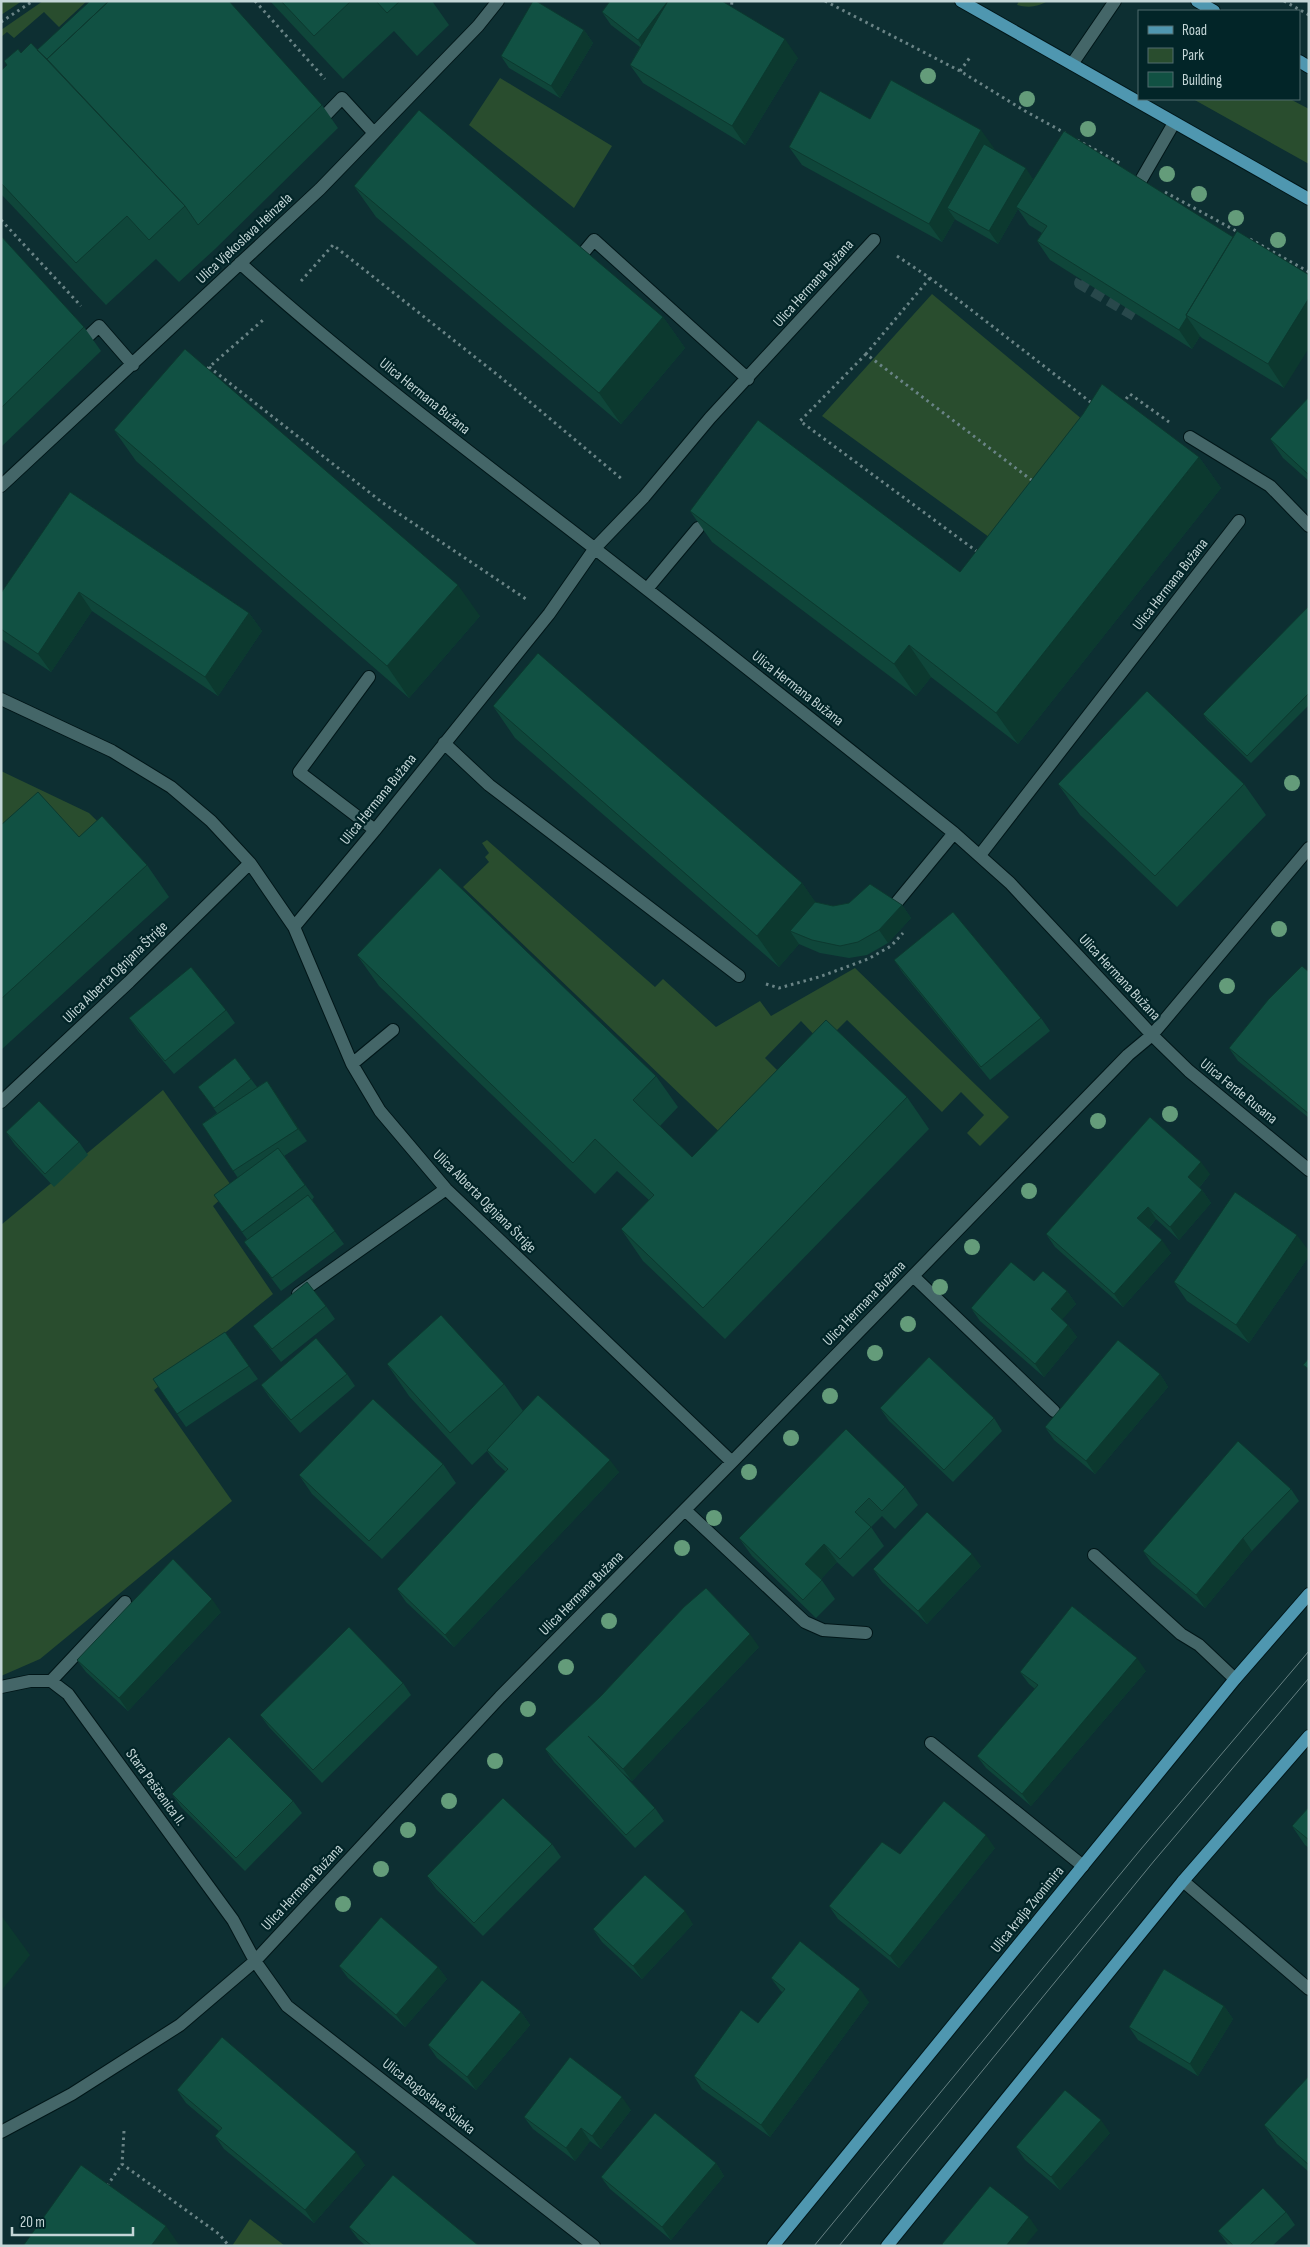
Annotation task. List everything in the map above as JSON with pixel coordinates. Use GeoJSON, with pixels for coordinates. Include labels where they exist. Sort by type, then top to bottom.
{"type":"FeatureCollection","features":[{"type":"Feature","properties":{"kind":"main road"},"geometry":{"type":"LineString","coordinates":[[961,1],[1309,200]]}},
{"type":"Feature","properties":{"kind":"main road"},"geometry":{"type":"LineString","coordinates":[[1197,1],[1212,10]]}},
{"type":"Feature","properties":{"kind":"main road","name":"Ulica kralja Zvonimira"},"geometry":{"type":"LineString","coordinates":[[772,2246],[1235,1679],[1309,1594]]}},
{"type":"Feature","properties":{"kind":"main road"},"geometry":{"type":"LineString","coordinates":[[886,2246],[1183,1881],[1309,1736]]}},
{"type":"Feature","properties":{"kind":"street","name":"Ulica Vjekoslava Heinzela"},"geometry":{"type":"LineString","coordinates":[[1,486],[320,189],[478,26],[498,1]]}},
{"type":"Feature","properties":{"kind":"street"},"geometry":{"type":"LineString","coordinates":[[1072,64],[1115,1]]}},
{"type":"Feature","properties":{"kind":"street"},"geometry":{"type":"LineString","coordinates":[[308,133],[342,98],[374,134]]}},
{"type":"Feature","properties":{"kind":"street"},"geometry":{"type":"LineString","coordinates":[[1137,188],[1174,123]]}},
{"type":"Feature","properties":{"kind":"street"},"geometry":{"type":"LineString","coordinates":[[579,258],[594,240],[748,379]]}},
{"type":"Feature","properties":{"kind":"street","name":"Ulica Hermana Bužana"},"geometry":{"type":"LineString","coordinates":[[294,926],[375,830],[549,614],[595,548],[644,497],[710,418],[748,379],[874,240]]}},
{"type":"Feature","properties":{"kind":"street","name":"Ulica Hermana Bužana"},"geometry":{"type":"LineString","coordinates":[[240,263],[297,315],[460,446],[595,548],[954,832],[1010,883],[1152,1035]]}},
{"type":"Feature","properties":{"kind":"street"},"geometry":{"type":"LineString","coordinates":[[67,357],[99,326],[133,365]]}},
{"type":"Feature","properties":{"kind":"street"},"geometry":{"type":"LineString","coordinates":[[1190,437],[1270,486],[1309,526]]}},
{"type":"Feature","properties":{"kind":"street","name":"Ulica Hermana Bužana"},"geometry":{"type":"LineString","coordinates":[[980,855],[1239,522]]}},
{"type":"Feature","properties":{"kind":"street"},"geometry":{"type":"LineString","coordinates":[[647,590],[698,528]]}},
{"type":"Feature","properties":{"kind":"street"},"geometry":{"type":"LineString","coordinates":[[369,677],[299,772],[375,830]]}},
{"type":"Feature","properties":{"kind":"street","name":"Ulica Alberta Ognjana Štrige"},"geometry":{"type":"LineString","coordinates":[[1,700],[112,751],[171,788],[211,821],[250,863],[294,926],[352,1064],[380,1111],[446,1189],[732,1462]]}},
{"type":"Feature","properties":{"kind":"street"},"geometry":{"type":"LineString","coordinates":[[444,743],[489,785],[739,976]]}},
{"type":"Feature","properties":{"kind":"street"},"geometry":{"type":"LineString","coordinates":[[893,907],[954,832]]}},
{"type":"Feature","properties":{"kind":"street","name":"Ulica Hermana Bužana"},"geometry":{"type":"LineString","coordinates":[[1,2132],[72,2094],[180,2025],[255,1961],[488,1710],[1128,1055],[1152,1035],[1309,848]]}},
{"type":"Feature","properties":{"kind":"street","name":"Ulica Alberta Ognjana Štrige"},"geometry":{"type":"LineString","coordinates":[[1,1102],[129,982],[250,863]]}},
{"type":"Feature","properties":{"kind":"street"},"geometry":{"type":"LineString","coordinates":[[352,1064],[393,1030]]}},
{"type":"Feature","properties":{"kind":"street","name":"Ulica Ferde Rusana"},"geometry":{"type":"LineString","coordinates":[[1152,1035],[1189,1072],[1309,1170]]}},
{"type":"Feature","properties":{"kind":"street"},"geometry":{"type":"LineString","coordinates":[[286,1302],[446,1189]]}},
{"type":"Feature","properties":{"kind":"street"},"geometry":{"type":"LineString","coordinates":[[913,1276],[1054,1411]]}},
{"type":"Feature","properties":{"kind":"street"},"geometry":{"type":"LineString","coordinates":[[685,1510],[806,1622],[823,1630],[866,1633]]}},
{"type":"Feature","properties":{"kind":"street"},"geometry":{"type":"LineString","coordinates":[[1094,1555],[1181,1634],[1199,1644],[1235,1679]]}},
{"type":"Feature","properties":{"kind":"street"},"geometry":{"type":"LineString","coordinates":[[1,1686],[30,1681],[51,1681],[125,1602]]}},
{"type":"Feature","properties":{"kind":"street","name":"Stara Peščenica II."},"geometry":{"type":"LineString","coordinates":[[51,1681],[68,1694],[233,1920],[255,1961]]}},
{"type":"Feature","properties":{"kind":"street"},"geometry":{"type":"LineString","coordinates":[[931,1743],[1083,1866]]}},
{"type":"Feature","properties":{"kind":"street"},"geometry":{"type":"LineString","coordinates":[[1183,1881],[1309,1989]]}},
{"type":"Feature","properties":{"kind":"street","name":"Ulica Bogoslava Šuleka"},"geometry":{"type":"LineString","coordinates":[[255,1961],[287,2006],[594,2246]]}},
{"type":"Feature","properties":{"kind":"path"},"geometry":{"type":"LineString","coordinates":[[1,22],[33,1]]}},
{"type":"Feature","properties":{"kind":"path"},"geometry":{"type":"LineString","coordinates":[[254,1],[342,98]]}},
{"type":"Feature","properties":{"kind":"path"},"geometry":{"type":"LineString","coordinates":[[730,17],[732,1]]}},
{"type":"Feature","properties":{"kind":"path"},"geometry":{"type":"LineString","coordinates":[[824,1],[960,71],[1068,135]]}},
{"type":"Feature","properties":{"kind":"path"},"geometry":{"type":"LineString","coordinates":[[1284,1],[1309,15]]}},
{"type":"Feature","properties":{"kind":"path"},"geometry":{"type":"LineString","coordinates":[[960,71],[971,56]]}},
{"type":"Feature","properties":{"kind":"path"},"geometry":{"type":"LineString","coordinates":[[1076,140],[1119,163]]}},
{"type":"Feature","properties":{"kind":"path"},"geometry":{"type":"LineString","coordinates":[[1157,187],[1309,272]]}},
{"type":"Feature","properties":{"kind":"path"},"geometry":{"type":"LineString","coordinates":[[1,220],[99,326]]}},
{"type":"Feature","properties":{"kind":"path"},"geometry":{"type":"LineString","coordinates":[[874,240],[930,278],[1096,406]]}},
{"type":"Feature","properties":{"kind":"path"},"geometry":{"type":"LineString","coordinates":[[300,282],[333,245],[499,376],[629,485]]}},
{"type":"Feature","properties":{"kind":"path"},"geometry":{"type":"LineString","coordinates":[[930,278],[866,354],[800,421],[982,554]]}},
{"type":"Feature","properties":{"kind":"path"},"geometry":{"type":"LineString","coordinates":[[202,374],[266,317]]}},
{"type":"Feature","properties":{"kind":"path"},"geometry":{"type":"LineString","coordinates":[[866,354],[1035,482]]}},
{"type":"Feature","properties":{"kind":"path"},"geometry":{"type":"LineString","coordinates":[[209,367],[383,503],[527,599]]}},
{"type":"Feature","properties":{"kind":"path"},"geometry":{"type":"LineString","coordinates":[[1121,406],[1130,394],[1190,437]]}},
{"type":"Feature","properties":{"kind":"path"},"geometry":{"type":"LineString","coordinates":[[739,976],[779,988],[819,977],[868,959],[891,946],[908,926]]}},
{"type":"Feature","properties":{"kind":"path"},"geometry":{"type":"LineString","coordinates":[[105,2189],[122,2164],[124,2131]]}},
{"type":"Feature","properties":{"kind":"path"},"geometry":{"type":"LineString","coordinates":[[122,2164],[219,2234],[229,2246]]}},
{"type":"Feature","properties":{"kind":"green space"},"geometry":{"type":"Polygon","coordinates":[[[1,1],[22,1],[1,15],[1,1]]]}},
{"type":"Feature","properties":{"kind":"green space"},"geometry":{"type":"Polygon","coordinates":[[[43,1],[87,1],[59,27],[44,12],[14,38],[7,32],[1,37],[1,30],[43,1]]]}},
{"type":"Feature","properties":{"kind":"green space"},"geometry":{"type":"Polygon","coordinates":[[[1019,1],[1048,1],[1029,7],[1017,5],[1019,1]]]}},
{"type":"Feature","properties":{"kind":"green space"},"geometry":{"type":"Polygon","coordinates":[[[500,78],[612,146],[574,208],[469,125],[500,78]]]}},
{"type":"Feature","properties":{"kind":"green space"},"geometry":{"type":"Polygon","coordinates":[[[1195,100],[1292,100],[1309,109],[1309,164],[1195,100]]]}},
{"type":"Feature","properties":{"kind":"green space"},"geometry":{"type":"Polygon","coordinates":[[[932,294],[1089,425],[989,537],[822,416],[932,294]]]}},
{"type":"Feature","properties":{"kind":"green space"},"geometry":{"type":"Polygon","coordinates":[[[1,771],[89,813],[124,847],[1,876],[1,771]]]}},
{"type":"Feature","properties":{"kind":"green space"},"geometry":{"type":"Polygon","coordinates":[[[487,840],[655,987],[663,979],[716,1027],[760,1001],[771,1016],[855,968],[1009,1117],[980,1146],[967,1133],[984,1115],[961,1092],[942,1112],[847,1020],[823,1044],[801,1021],[765,1058],[789,1082],[730,1142],[463,887],[489,862],[485,857],[489,853],[482,843],[487,840]]]}},
{"type":"Feature","properties":{"kind":"green space"},"geometry":{"type":"Polygon","coordinates":[[[163,1090],[233,1188],[213,1206],[273,1294],[154,1390],[232,1501],[40,1659],[1,1676],[1,1225],[163,1090]]]}},
{"type":"Feature","properties":{"kind":"green space"},"geometry":{"type":"Polygon","coordinates":[[[250,2219],[285,2246],[232,2246],[250,2219]]]}},
{"type":"Feature","properties":{"kind":"building"},"geometry":{"type":"Polygon","coordinates":[[[90,1],[109,1],[47,59],[37,50],[90,1]]]}},
{"type":"Feature","properties":{"kind":"building"},"geometry":{"type":"Polygon","coordinates":[[[109,1],[229,1],[322,105],[198,225],[185,206],[47,59],[109,1]]]}},
{"type":"Feature","properties":{"kind":"building"},"geometry":{"type":"Polygon","coordinates":[[[281,1],[351,1],[314,36],[281,1]]]}},
{"type":"Feature","properties":{"kind":"building"},"geometry":{"type":"Polygon","coordinates":[[[376,1],[400,1],[387,13],[376,1]]]}},
{"type":"Feature","properties":{"kind":"building"},"geometry":{"type":"Polygon","coordinates":[[[533,1],[584,30],[551,86],[501,56],[533,1]]]}},
{"type":"Feature","properties":{"kind":"building"},"geometry":{"type":"Polygon","coordinates":[[[610,1],[668,1],[638,40],[602,12],[610,1]]]}},
{"type":"Feature","properties":{"kind":"building"},"geometry":{"type":"Polygon","coordinates":[[[668,1],[722,1],[785,39],[732,126],[630,65],[668,1]]]}},
{"type":"Feature","properties":{"kind":"building"},"geometry":{"type":"Polygon","coordinates":[[[31,43],[185,206],[149,240],[127,216],[76,263],[1,183],[1,71],[7,65],[4,61],[18,49],[21,53],[31,43]]]}},
{"type":"Feature","properties":{"kind":"building"},"geometry":{"type":"Polygon","coordinates":[[[891,80],[981,130],[929,224],[789,147],[820,91],[870,119],[891,80]]]}},
{"type":"Feature","properties":{"kind":"building"},"geometry":{"type":"Polygon","coordinates":[[[419,110],[663,317],[599,393],[354,186],[419,110]]]}},
{"type":"Feature","properties":{"kind":"building"},"geometry":{"type":"Polygon","coordinates":[[[1064,131],[1233,237],[1179,330],[1037,241],[1047,226],[1016,207],[1064,131]]]}},
{"type":"Feature","properties":{"kind":"building"},"geometry":{"type":"Polygon","coordinates":[[[984,144],[1026,168],[989,231],[947,208],[984,144]]]}},
{"type":"Feature","properties":{"kind":"building"},"geometry":{"type":"Polygon","coordinates":[[[1237,231],[1309,275],[1309,298],[1268,364],[1186,315],[1237,231]]]}},
{"type":"Feature","properties":{"kind":"building"},"geometry":{"type":"Polygon","coordinates":[[[1,236],[84,327],[1,408],[1,236]]]}},
{"type":"Feature","properties":{"kind":"building"},"geometry":{"type":"Polygon","coordinates":[[[185,349],[458,585],[387,666],[114,430],[185,349]]]}},
{"type":"Feature","properties":{"kind":"building"},"geometry":{"type":"Polygon","coordinates":[[[1102,384],[1199,457],[996,713],[909,645],[894,664],[690,511],[758,420],[960,572],[1083,414],[1102,384]]]}},
{"type":"Feature","properties":{"kind":"building"},"geometry":{"type":"Polygon","coordinates":[[[1309,397],[1309,475],[1270,439],[1309,397]]]}},
{"type":"Feature","properties":{"kind":"building"},"geometry":{"type":"Polygon","coordinates":[[[70,492],[249,613],[205,677],[79,592],[38,654],[1,629],[1,593],[70,492]]]}},
{"type":"Feature","properties":{"kind":"building"},"geometry":{"type":"Polygon","coordinates":[[[1309,606],[1309,693],[1247,756],[1203,714],[1309,606]]]}},
{"type":"Feature","properties":{"kind":"building"},"geometry":{"type":"Polygon","coordinates":[[[538,653],[802,883],[757,936],[493,706],[538,653]]]}},
{"type":"Feature","properties":{"kind":"building"},"geometry":{"type":"Polygon","coordinates":[[[1147,691],[1244,784],[1155,876],[1058,784],[1147,691]]]}},
{"type":"Feature","properties":{"kind":"building"},"geometry":{"type":"Polygon","coordinates":[[[38,792],[79,837],[102,816],[147,865],[1,999],[1,825],[38,792]]]}},
{"type":"Feature","properties":{"kind":"building"},"geometry":{"type":"Polygon","coordinates":[[[440,868],[656,1076],[633,1100],[692,1157],[826,1020],[907,1097],[703,1308],[621,1229],[654,1195],[595,1139],[573,1163],[357,955],[440,868]]]}},
{"type":"Feature","properties":{"kind":"building"},"geometry":{"type":"Polygon","coordinates":[[[870,884],[902,905],[879,930],[858,942],[840,946],[812,940],[790,931],[815,902],[833,906],[849,903],[870,884]]]}},
{"type":"Feature","properties":{"kind":"building"},"geometry":{"type":"Polygon","coordinates":[[[953,912],[1041,1018],[981,1067],[894,960],[953,912]]]}},
{"type":"Feature","properties":{"kind":"building"},"geometry":{"type":"Polygon","coordinates":[[[1302,966],[1309,972],[1309,1114],[1229,1048],[1268,1000],[1302,966]]]}},
{"type":"Feature","properties":{"kind":"building"},"geometry":{"type":"Polygon","coordinates":[[[191,967],[226,1010],[165,1061],[129,1018],[191,967]]]}},
{"type":"Feature","properties":{"kind":"building"},"geometry":{"type":"Polygon","coordinates":[[[235,1058],[251,1079],[214,1108],[198,1087],[235,1058]]]}},
{"type":"Feature","properties":{"kind":"building"},"geometry":{"type":"Polygon","coordinates":[[[267,1081],[298,1129],[233,1171],[202,1124],[267,1081]]]}},
{"type":"Feature","properties":{"kind":"building"},"geometry":{"type":"Polygon","coordinates":[[[39,1101],[79,1142],[45,1174],[6,1132],[39,1101]]]}},
{"type":"Feature","properties":{"kind":"building"},"geometry":{"type":"Polygon","coordinates":[[[1150,1117],[1201,1162],[1188,1177],[1202,1190],[1170,1227],[1148,1207],[1137,1218],[1162,1240],[1114,1294],[1046,1234],[1150,1117]]]}},
{"type":"Feature","properties":{"kind":"building"},"geometry":{"type":"Polygon","coordinates":[[[278,1148],[305,1185],[242,1232],[214,1195],[278,1148]]]}},
{"type":"Feature","properties":{"kind":"building"},"geometry":{"type":"Polygon","coordinates":[[[1235,1192],[1297,1235],[1236,1325],[1174,1282],[1235,1192]]]}},
{"type":"Feature","properties":{"kind":"building"},"geometry":{"type":"Polygon","coordinates":[[[308,1195],[335,1231],[272,1278],[244,1242],[308,1195]]]}},
{"type":"Feature","properties":{"kind":"building"},"geometry":{"type":"Polygon","coordinates":[[[1011,1262],[1034,1281],[1043,1271],[1067,1291],[1051,1309],[1068,1325],[1035,1364],[971,1308],[1011,1262]]]}},
{"type":"Feature","properties":{"kind":"building"},"geometry":{"type":"Polygon","coordinates":[[[307,1282],[326,1306],[272,1349],[253,1326],[307,1282]]]}},
{"type":"Feature","properties":{"kind":"building"},"geometry":{"type":"Polygon","coordinates":[[[441,1315],[504,1384],[450,1433],[387,1364],[441,1315]]]}},
{"type":"Feature","properties":{"kind":"building"},"geometry":{"type":"Polygon","coordinates":[[[225,1332],[249,1366],[177,1414],[153,1379],[225,1332]]]}},
{"type":"Feature","properties":{"kind":"building"},"geometry":{"type":"Polygon","coordinates":[[[316,1338],[347,1374],[291,1420],[261,1385],[316,1338]]]}},
{"type":"Feature","properties":{"kind":"building"},"geometry":{"type":"Polygon","coordinates":[[[1118,1340],[1160,1374],[1086,1461],[1045,1427],[1118,1340]]]}},
{"type":"Feature","properties":{"kind":"building"},"geometry":{"type":"Polygon","coordinates":[[[929,1357],[994,1418],[944,1470],[880,1408],[929,1357]]]}},
{"type":"Feature","properties":{"kind":"building"},"geometry":{"type":"Polygon","coordinates":[[[1309,1358],[1309,1369],[1303,1365],[1309,1358]]]}},
{"type":"Feature","properties":{"kind":"building"},"geometry":{"type":"Polygon","coordinates":[[[538,1395],[610,1460],[445,1635],[397,1589],[508,1469],[487,1450],[538,1395]]]}},
{"type":"Feature","properties":{"kind":"building"},"geometry":{"type":"Polygon","coordinates":[[[373,1399],[443,1464],[369,1541],[299,1475],[373,1399]]]}},
{"type":"Feature","properties":{"kind":"building"},"geometry":{"type":"Polygon","coordinates":[[[846,1429],[905,1487],[882,1511],[869,1498],[855,1512],[871,1527],[840,1559],[824,1544],[805,1564],[822,1580],[803,1600],[739,1538],[846,1429]]]}},
{"type":"Feature","properties":{"kind":"building"},"geometry":{"type":"Polygon","coordinates":[[[1238,1441],[1291,1489],[1243,1538],[1196,1595],[1143,1551],[1238,1441]]]}},
{"type":"Feature","properties":{"kind":"building"},"geometry":{"type":"Polygon","coordinates":[[[927,1512],[972,1554],[918,1611],[873,1569],[927,1512]]]}},
{"type":"Feature","properties":{"kind":"building"},"geometry":{"type":"Polygon","coordinates":[[[173,1559],[212,1599],[119,1698],[77,1660],[173,1559]]]}},
{"type":"Feature","properties":{"kind":"building"},"geometry":{"type":"Polygon","coordinates":[[[706,1588],[750,1634],[623,1769],[588,1736],[655,1808],[626,1835],[545,1749],[601,1696],[684,1607],[706,1588]]]}},
{"type":"Feature","properties":{"kind":"building"},"geometry":{"type":"Polygon","coordinates":[[[1072,1606],[1137,1658],[1022,1794],[977,1756],[1038,1685],[1020,1672],[1072,1606]]]}},
{"type":"Feature","properties":{"kind":"building"},"geometry":{"type":"Polygon","coordinates":[[[349,1627],[403,1683],[313,1770],[260,1715],[349,1627]]]}},
{"type":"Feature","properties":{"kind":"building"},"geometry":{"type":"Polygon","coordinates":[[[229,1737],[293,1801],[236,1858],[172,1794],[229,1737]]]}},
{"type":"Feature","properties":{"kind":"building"},"geometry":{"type":"Polygon","coordinates":[[[503,1798],[552,1844],[474,1923],[427,1876],[503,1798]]]}},
{"type":"Feature","properties":{"kind":"building"},"geometry":{"type":"Polygon","coordinates":[[[944,1801],[986,1835],[890,1956],[829,1906],[882,1842],[900,1854],[944,1801]]]}},
{"type":"Feature","properties":{"kind":"building"},"geometry":{"type":"Polygon","coordinates":[[[1309,1807],[1309,1840],[1292,1826],[1309,1807]]]}},
{"type":"Feature","properties":{"kind":"building"},"geometry":{"type":"Polygon","coordinates":[[[645,1875],[685,1911],[633,1966],[593,1929],[645,1875]]]}},
{"type":"Feature","properties":{"kind":"building"},"geometry":{"type":"Polygon","coordinates":[[[381,1917],[438,1967],[396,2015],[339,1966],[381,1917]]]}},
{"type":"Feature","properties":{"kind":"building"},"geometry":{"type":"Polygon","coordinates":[[[800,1941],[860,1989],[761,2125],[694,2076],[741,2010],[758,2023],[785,1989],[771,1978],[800,1941]]]}},
{"type":"Feature","properties":{"kind":"building"},"geometry":{"type":"Polygon","coordinates":[[[1164,1969],[1224,2006],[1190,2064],[1129,2027],[1164,1969]]]}},
{"type":"Feature","properties":{"kind":"building"},"geometry":{"type":"Polygon","coordinates":[[[482,1980],[521,2012],[467,2077],[428,2045],[482,1980]]]}},
{"type":"Feature","properties":{"kind":"building"},"geometry":{"type":"Polygon","coordinates":[[[222,2037],[356,2152],[305,2210],[215,2136],[222,2128],[177,2090],[222,2037]]]}},
{"type":"Feature","properties":{"kind":"building"},"geometry":{"type":"Polygon","coordinates":[[[570,2057],[622,2097],[592,2136],[581,2128],[566,2148],[524,2117],[570,2057]]]}},
{"type":"Feature","properties":{"kind":"building"},"geometry":{"type":"Polygon","coordinates":[[[1309,2076],[1309,2165],[1264,2125],[1309,2076]]]}},
{"type":"Feature","properties":{"kind":"building"},"geometry":{"type":"Polygon","coordinates":[[[1065,2090],[1101,2120],[1051,2177],[1016,2147],[1065,2090]]]}},
{"type":"Feature","properties":{"kind":"building"},"geometry":{"type":"Polygon","coordinates":[[[655,2113],[716,2163],[662,2227],[601,2177],[655,2113]]]}},
{"type":"Feature","properties":{"kind":"building"},"geometry":{"type":"Polygon","coordinates":[[[81,2165],[166,2226],[151,2246],[23,2246],[81,2165]]]}},
{"type":"Feature","properties":{"kind":"building"},"geometry":{"type":"Polygon","coordinates":[[[393,2175],[479,2246],[372,2246],[349,2227],[393,2175]]]}},
{"type":"Feature","properties":{"kind":"building"},"geometry":{"type":"Polygon","coordinates":[[[990,2186],[1029,2217],[1006,2246],[944,2246],[942,2244],[990,2186]]]}},
{"type":"Feature","properties":{"kind":"building"},"geometry":{"type":"Polygon","coordinates":[[[1263,2188],[1286,2212],[1249,2246],[1234,2246],[1218,2231],[1263,2188]]]}},
{"type":"Feature","properties":{"kind":"tunnel"},"geometry":{"type":"LineString","coordinates":[[1090,265],[1080,283],[1136,316]]}},
{"type":"Feature","properties":{"kind":"tram line"},"geometry":{"type":"LineString","coordinates":[[814,2246],[1141,1849],[1309,1651]]}},
{"type":"Feature","properties":{"kind":"tram line"},"geometry":{"type":"LineString","coordinates":[[839,2246],[1154,1861],[1309,1678]]}}]}
